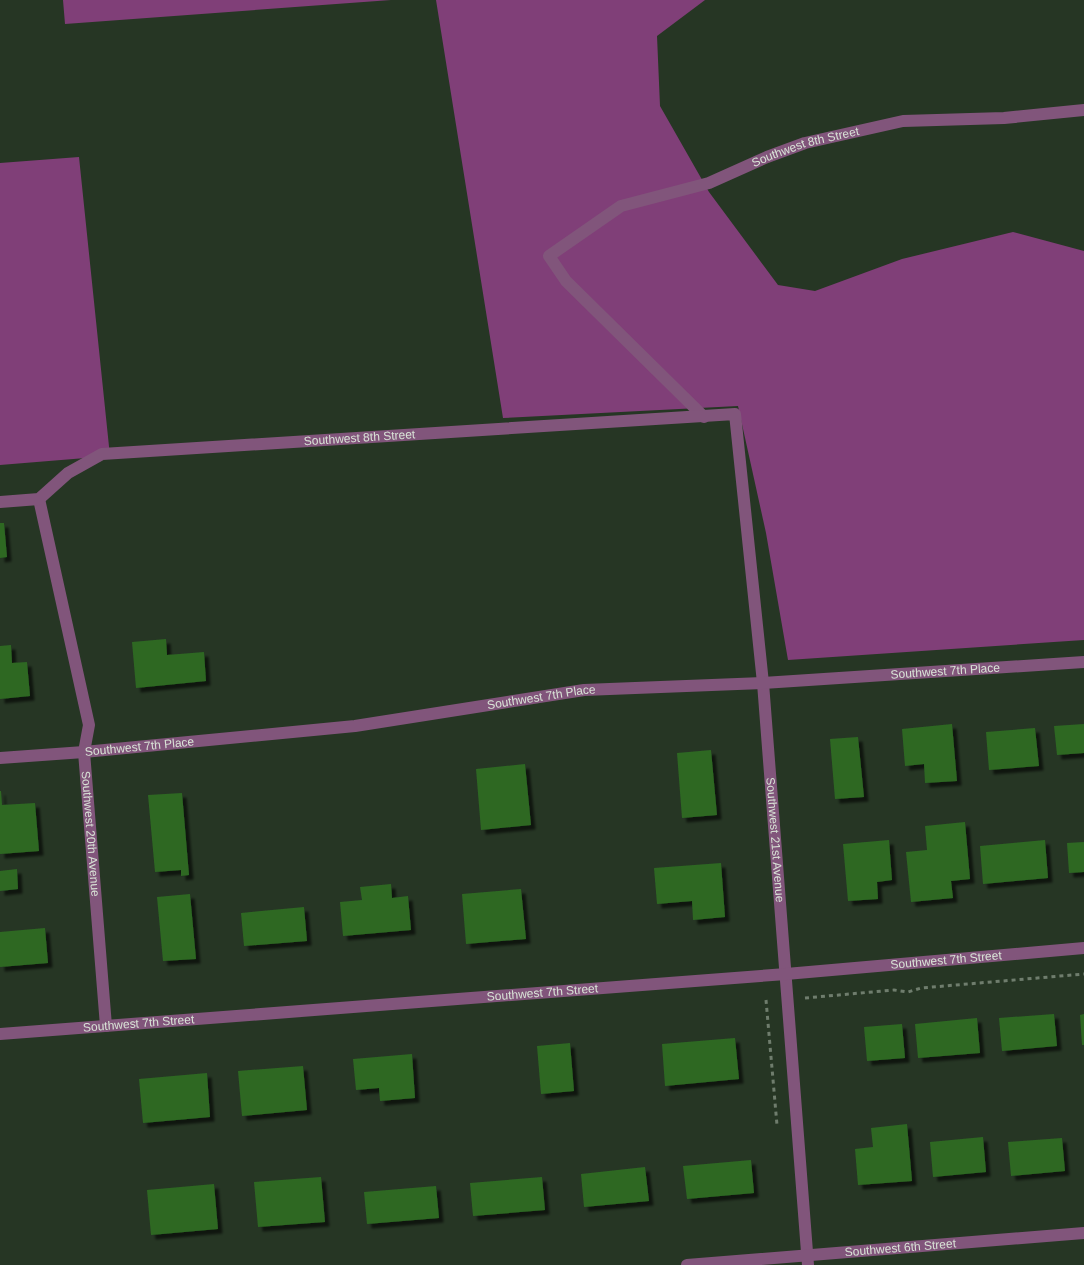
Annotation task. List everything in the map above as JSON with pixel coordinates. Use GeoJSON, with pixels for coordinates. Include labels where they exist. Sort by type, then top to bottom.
{"type":"FeatureCollection","features":[{"type":"Feature","properties":{"kind":"street","name":"Southwest 8th Street"},"geometry":{"type":"LineString","coordinates":[[704,417],[566,282],[549,256],[621,206],[709,183],[767,157],[806,143],[903,121],[1004,118],[1084,110]]}},
{"type":"Feature","properties":{"kind":"street","name":"Southwest 8th Street"},"geometry":{"type":"LineString","coordinates":[[39,499],[68,474],[102,454],[735,414]]}},
{"type":"Feature","properties":{"kind":"street","name":"Southwest 21st Avenue"},"geometry":{"type":"LineString","coordinates":[[735,414],[763,683],[807,1260]]}},
{"type":"Feature","properties":{"kind":"street"},"geometry":{"type":"LineString","coordinates":[[0,502],[39,499]]}},
{"type":"Feature","properties":{"kind":"street","name":"Southwest 20th Avenue"},"geometry":{"type":"LineString","coordinates":[[39,499],[89,725],[84,752],[106,1026]]}},
{"type":"Feature","properties":{"kind":"street","name":"Southwest 7th Place"},"geometry":{"type":"LineString","coordinates":[[0,758],[84,752],[355,726],[584,690],[763,683],[1084,662]]}},
{"type":"Feature","properties":{"kind":"street","name":"Southwest 7th Street"},"geometry":{"type":"LineString","coordinates":[[0,1034],[786,974],[1084,948]]}},
{"type":"Feature","properties":{"kind":"street","name":"Southwest 6th Street"},"geometry":{"type":"LineString","coordinates":[[687,1265],[807,1260],[1084,1233]]}},
{"type":"Feature","properties":{"kind":"path"},"geometry":{"type":"LineString","coordinates":[[806,998],[894,990],[908,992],[920,988],[1084,974]]}},
{"type":"Feature","properties":{"kind":"path"},"geometry":{"type":"LineString","coordinates":[[766,1000],[777,1128]]}},
{"type":"Feature","properties":{"kind":"shaded area"},"geometry":{"type":"Polygon","coordinates":[[[63,0],[391,0],[65,24],[63,0]]]}},
{"type":"Feature","properties":{"kind":"shaded area"},"geometry":{"type":"Polygon","coordinates":[[[436,0],[705,0],[657,36],[660,106],[709,192],[778,285],[815,291],[902,259],[1013,232],[1084,251],[1084,640],[788,660],[766,533],[738,406],[503,418],[436,0]]]}},
{"type":"Feature","properties":{"kind":"shaded area"},"geometry":{"type":"Polygon","coordinates":[[[79,157],[110,456],[0,465],[0,163],[79,157]]]}},
{"type":"Feature","properties":{"kind":"building"},"geometry":{"type":"Polygon","coordinates":[[[0,523],[4,523],[7,557],[0,558],[0,523]]]}},
{"type":"Feature","properties":{"kind":"building"},"geometry":{"type":"Polygon","coordinates":[[[166,639],[167,655],[204,652],[206,681],[136,688],[132,642],[166,639]]]}},
{"type":"Feature","properties":{"kind":"building"},"geometry":{"type":"Polygon","coordinates":[[[11,645],[12,663],[27,662],[30,696],[0,699],[0,646],[11,645]]]}},
{"type":"Feature","properties":{"kind":"building"},"geometry":{"type":"Polygon","coordinates":[[[952,724],[957,781],[925,783],[924,764],[905,766],[902,729],[952,724]]]}},
{"type":"Feature","properties":{"kind":"building"},"geometry":{"type":"Polygon","coordinates":[[[1084,724],[1084,753],[1057,755],[1054,726],[1084,724]]]}},
{"type":"Feature","properties":{"kind":"building"},"geometry":{"type":"Polygon","coordinates":[[[1035,728],[1039,766],[989,770],[986,732],[1035,728]]]}},
{"type":"Feature","properties":{"kind":"building"},"geometry":{"type":"Polygon","coordinates":[[[858,737],[864,797],[835,799],[830,739],[858,737]]]}},
{"type":"Feature","properties":{"kind":"building"},"geometry":{"type":"Polygon","coordinates":[[[711,750],[717,815],[682,818],[677,753],[711,750]]]}},
{"type":"Feature","properties":{"kind":"building"},"geometry":{"type":"Polygon","coordinates":[[[525,764],[531,825],[481,830],[476,769],[525,764]]]}},
{"type":"Feature","properties":{"kind":"building"},"geometry":{"type":"Polygon","coordinates":[[[0,791],[2,805],[35,803],[39,851],[0,854],[0,791]]]}},
{"type":"Feature","properties":{"kind":"building"},"geometry":{"type":"Polygon","coordinates":[[[182,793],[189,875],[181,876],[181,870],[155,872],[148,795],[182,793]]]}},
{"type":"Feature","properties":{"kind":"building"},"geometry":{"type":"Polygon","coordinates":[[[965,822],[970,879],[951,881],[953,898],[911,902],[906,852],[927,850],[925,826],[965,822]]]}},
{"type":"Feature","properties":{"kind":"building"},"geometry":{"type":"Polygon","coordinates":[[[889,840],[892,880],[877,882],[878,899],[848,901],[843,844],[889,840]]]}},
{"type":"Feature","properties":{"kind":"building"},"geometry":{"type":"Polygon","coordinates":[[[1045,840],[1048,878],[983,884],[980,846],[1045,840]]]}},
{"type":"Feature","properties":{"kind":"building"},"geometry":{"type":"Polygon","coordinates":[[[1084,842],[1084,872],[1069,873],[1067,843],[1084,842]]]}},
{"type":"Feature","properties":{"kind":"building"},"geometry":{"type":"Polygon","coordinates":[[[721,863],[725,917],[693,920],[692,901],[657,904],[654,868],[721,863]]]}},
{"type":"Feature","properties":{"kind":"building"},"geometry":{"type":"Polygon","coordinates":[[[17,869],[18,889],[0,891],[0,871],[17,869]]]}},
{"type":"Feature","properties":{"kind":"building"},"geometry":{"type":"Polygon","coordinates":[[[391,884],[392,898],[408,896],[411,930],[343,936],[340,902],[362,900],[360,887],[391,884]]]}},
{"type":"Feature","properties":{"kind":"building"},"geometry":{"type":"Polygon","coordinates":[[[521,889],[526,939],[466,944],[462,894],[521,889]]]}},
{"type":"Feature","properties":{"kind":"building"},"geometry":{"type":"Polygon","coordinates":[[[190,894],[196,959],[163,961],[157,897],[190,894]]]}},
{"type":"Feature","properties":{"kind":"building"},"geometry":{"type":"Polygon","coordinates":[[[304,907],[307,941],[244,946],[241,913],[304,907]]]}},
{"type":"Feature","properties":{"kind":"building"},"geometry":{"type":"Polygon","coordinates":[[[45,928],[48,963],[0,967],[0,932],[45,928]]]}},
{"type":"Feature","properties":{"kind":"building"},"geometry":{"type":"Polygon","coordinates":[[[1054,1014],[1057,1046],[1002,1051],[999,1018],[1054,1014]]]}},
{"type":"Feature","properties":{"kind":"building"},"geometry":{"type":"Polygon","coordinates":[[[1084,1014],[1084,1045],[1082,1045],[1080,1015],[1084,1014]]]}},
{"type":"Feature","properties":{"kind":"building"},"geometry":{"type":"Polygon","coordinates":[[[977,1018],[980,1053],[918,1058],[915,1024],[977,1018]]]}},
{"type":"Feature","properties":{"kind":"building"},"geometry":{"type":"Polygon","coordinates":[[[902,1024],[905,1058],[867,1061],[864,1027],[902,1024]]]}},
{"type":"Feature","properties":{"kind":"building"},"geometry":{"type":"Polygon","coordinates":[[[735,1038],[739,1079],[665,1086],[662,1044],[735,1038]]]}},
{"type":"Feature","properties":{"kind":"building"},"geometry":{"type":"Polygon","coordinates":[[[570,1043],[574,1091],[541,1094],[537,1046],[570,1043]]]}},
{"type":"Feature","properties":{"kind":"building"},"geometry":{"type":"Polygon","coordinates":[[[412,1054],[415,1098],[380,1101],[379,1088],[356,1090],[353,1059],[412,1054]]]}},
{"type":"Feature","properties":{"kind":"building"},"geometry":{"type":"Polygon","coordinates":[[[303,1066],[307,1110],[242,1116],[238,1071],[303,1066]]]}},
{"type":"Feature","properties":{"kind":"building"},"geometry":{"type":"Polygon","coordinates":[[[207,1073],[210,1117],[143,1123],[139,1079],[207,1073]]]}},
{"type":"Feature","properties":{"kind":"building"},"geometry":{"type":"Polygon","coordinates":[[[907,1124],[912,1181],[858,1185],[855,1149],[873,1147],[871,1128],[907,1124]]]}},
{"type":"Feature","properties":{"kind":"building"},"geometry":{"type":"Polygon","coordinates":[[[983,1137],[986,1172],[933,1177],[930,1142],[983,1137]]]}},
{"type":"Feature","properties":{"kind":"building"},"geometry":{"type":"Polygon","coordinates":[[[1062,1138],[1065,1171],[1011,1176],[1008,1142],[1062,1138]]]}},
{"type":"Feature","properties":{"kind":"building"},"geometry":{"type":"Polygon","coordinates":[[[751,1160],[754,1193],[687,1199],[683,1166],[751,1160]]]}},
{"type":"Feature","properties":{"kind":"building"},"geometry":{"type":"Polygon","coordinates":[[[645,1167],[649,1201],[584,1207],[581,1174],[645,1167]]]}},
{"type":"Feature","properties":{"kind":"building"},"geometry":{"type":"Polygon","coordinates":[[[321,1177],[325,1222],[258,1227],[254,1182],[321,1177]]]}},
{"type":"Feature","properties":{"kind":"building"},"geometry":{"type":"Polygon","coordinates":[[[542,1177],[545,1210],[473,1216],[470,1183],[542,1177]]]}},
{"type":"Feature","properties":{"kind":"building"},"geometry":{"type":"Polygon","coordinates":[[[214,1184],[218,1229],[151,1235],[147,1190],[214,1184]]]}},
{"type":"Feature","properties":{"kind":"building"},"geometry":{"type":"Polygon","coordinates":[[[436,1186],[439,1218],[367,1224],[364,1192],[436,1186]]]}}]}
